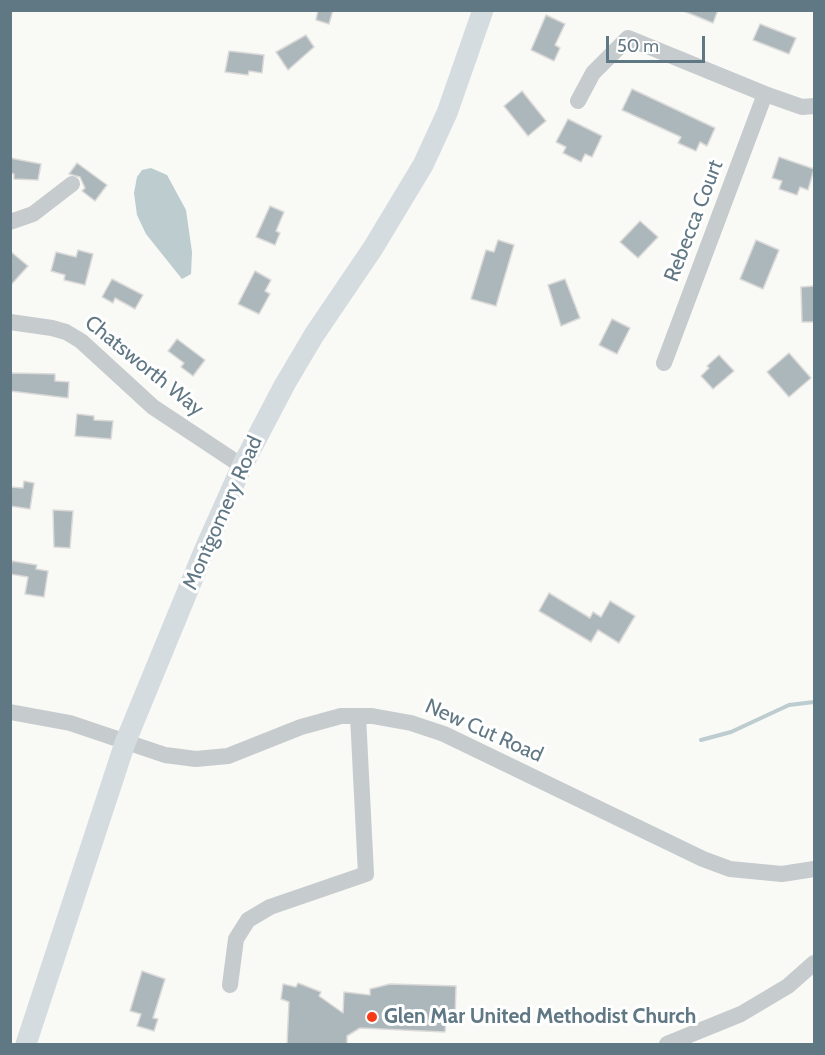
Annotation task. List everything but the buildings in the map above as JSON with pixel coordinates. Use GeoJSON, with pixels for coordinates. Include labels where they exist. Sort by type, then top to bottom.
{"type":"FeatureCollection","features":[{"type":"Feature","properties":{"kind":"main road","name":"Montgomery Road"},"geometry":{"type":"LineString","coordinates":[[26,1044],[125,743],[168,635],[242,466],[314,336],[373,248],[423,165],[447,113],[483,10]]}},
{"type":"Feature","properties":{"kind":"street"},"geometry":{"type":"LineString","coordinates":[[578,101],[593,73],[628,38],[765,94],[802,107],[814,106]]}},
{"type":"Feature","properties":{"kind":"street","name":"Rebecca Court"},"geometry":{"type":"LineString","coordinates":[[664,363],[765,94]]}},
{"type":"Feature","properties":{"kind":"street"},"geometry":{"type":"LineString","coordinates":[[10,222],[33,214],[72,184]]}},
{"type":"Feature","properties":{"kind":"street","name":"Chatsworth Way"},"geometry":{"type":"LineString","coordinates":[[10,322],[66,332],[81,341],[153,407],[242,466]]}},
{"type":"Feature","properties":{"kind":"street","name":"New Cut Road"},"geometry":{"type":"LineString","coordinates":[[10,712],[70,723],[165,755],[196,759],[228,756],[302,727],[341,716],[411,723],[444,734],[703,859],[730,868],[782,874],[814,869]]}},
{"type":"Feature","properties":{"kind":"street"},"geometry":{"type":"LineString","coordinates":[[230,985],[237,939],[248,920],[270,907],[366,874],[358,716]]}},
{"type":"Feature","properties":{"kind":"street"},"geometry":{"type":"LineString","coordinates":[[667,1044],[741,1014],[788,986],[814,963]]}},
{"type":"Feature","properties":{"kind":"shaded area"},"geometry":{"type":"Polygon","coordinates":[[[151,168],[167,175],[186,210],[192,252],[191,274],[182,279],[146,234],[137,215],[134,193],[137,177],[142,170],[151,168]]]}},
{"type":"Feature","properties":{"kind":"waterway"},"geometry":{"type":"LineString","coordinates":[[701,740],[731,732],[789,705],[814,702]]}},
{"type":"Feature","properties":{"kind":"place","name":"Glen Mar United Methodist Church"},"geometry":{"type":"Point","coordinates":[372,1017]}}]}
